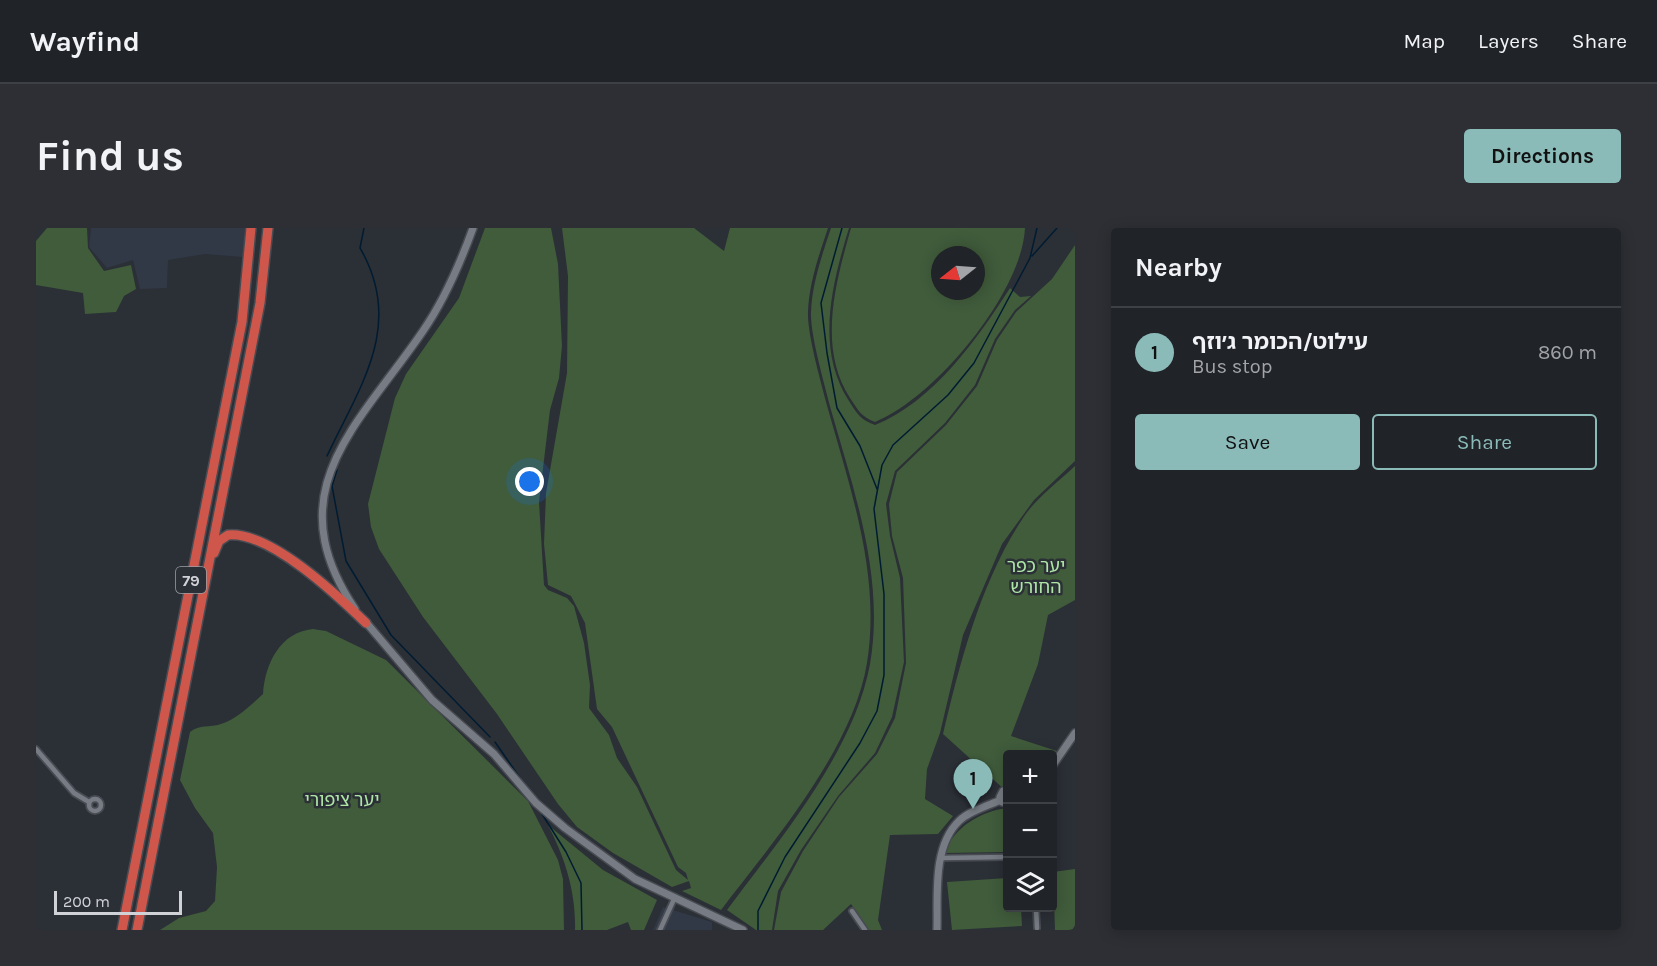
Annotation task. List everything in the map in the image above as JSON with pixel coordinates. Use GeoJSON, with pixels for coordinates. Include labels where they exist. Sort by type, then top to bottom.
{"type":"FeatureCollection","features":[{"type":"Feature","properties":{"kind":"highway","name":"79"},"geometry":{"type":"LineString","coordinates":[[122,930],[242,322],[251,228]]}},
{"type":"Feature","properties":{"kind":"highway","name":"79"},"geometry":{"type":"LineString","coordinates":[[137,930],[260,303],[270,228]]}},
{"type":"Feature","properties":{"kind":"highway"},"geometry":{"type":"LineString","coordinates":[[197,622],[216,546],[224,538],[233,535],[261,544],[298,564],[336,593],[366,624]]}},
{"type":"Feature","properties":{"kind":"main road"},"geometry":{"type":"LineString","coordinates":[[472,228],[455,275],[434,314],[347,433],[328,476],[323,514],[327,549],[338,580],[366,624],[432,700],[499,758],[536,802],[635,879],[743,930]]}},
{"type":"Feature","properties":{"kind":"main road"},"geometry":{"type":"LineString","coordinates":[[1057,759],[1075,733]]}},
{"type":"Feature","properties":{"kind":"main road"},"geometry":{"type":"LineString","coordinates":[[1057,766],[1075,741]]}},
{"type":"Feature","properties":{"kind":"main road"},"geometry":{"type":"LineString","coordinates":[[937,930],[941,858],[950,832],[959,821],[1003,802]]}},
{"type":"Feature","properties":{"kind":"street"},"geometry":{"type":"LineString","coordinates":[[36,749],[74,794],[89,802]]}},
{"type":"Feature","properties":{"kind":"street"},"geometry":{"type":"LineString","coordinates":[[941,858],[1003,857]]}},
{"type":"Feature","properties":{"kind":"street"},"geometry":{"type":"LineString","coordinates":[[660,930],[675,897]]}},
{"type":"Feature","properties":{"kind":"street"},"geometry":{"type":"LineString","coordinates":[[852,911],[865,930]]}},
{"type":"Feature","properties":{"kind":"street"},"geometry":{"type":"LineString","coordinates":[[1036,912],[1037,928]]}},
{"type":"Feature","properties":{"kind":"shaded area"},"geometry":{"type":"Polygon","coordinates":[[[91,228],[245,228],[243,257],[205,254],[168,260],[167,288],[140,289],[133,260],[107,268],[89,247],[91,228]]]}},
{"type":"Feature","properties":{"kind":"shaded area"},"geometry":{"type":"Polygon","coordinates":[[[663,907],[712,922],[712,930],[653,930],[663,907]]]}},
{"type":"Feature","properties":{"kind":"green space"},"geometry":{"type":"Polygon","coordinates":[[[47,228],[87,228],[88,248],[104,271],[131,265],[136,289],[124,296],[116,312],[85,314],[83,293],[36,285],[36,241],[47,228]]]}},
{"type":"Feature","properties":{"kind":"green space"},"geometry":{"type":"Polygon","coordinates":[[[485,228],[551,228],[558,264],[562,346],[559,378],[550,410],[539,502],[544,585],[548,590],[567,598],[574,606],[584,643],[590,685],[589,708],[609,735],[617,758],[637,787],[676,870],[688,880],[686,873],[678,867],[612,727],[597,709],[585,623],[571,596],[548,585],[544,544],[546,493],[567,373],[568,276],[562,228],[694,228],[724,251],[730,228],[828,228],[812,280],[808,322],[819,374],[854,502],[867,566],[870,630],[867,663],[859,696],[846,728],[828,761],[786,825],[721,910],[682,891],[691,888],[689,881],[672,887],[613,853],[577,827],[558,804],[497,714],[423,617],[379,549],[371,527],[368,504],[395,398],[406,374],[459,298],[485,228]]]}},
{"type":"Feature","properties":{"kind":"green space"},"geometry":{"type":"Polygon","coordinates":[[[831,228],[849,228],[837,271],[830,316],[832,360],[839,381],[852,406],[863,419],[875,425],[896,415],[935,385],[969,347],[1010,288],[1020,297],[1031,296],[1015,310],[995,339],[975,385],[945,423],[895,471],[886,504],[890,536],[900,578],[904,662],[892,717],[875,753],[838,796],[801,850],[778,891],[772,930],[756,930],[727,910],[812,794],[848,730],[861,697],[870,664],[874,632],[873,599],[865,535],[822,375],[811,322],[815,280],[831,228]]]}},
{"type":"Feature","properties":{"kind":"green space"},"geometry":{"type":"Polygon","coordinates":[[[851,228],[1025,228],[1020,254],[1009,282],[992,312],[971,340],[923,391],[899,409],[875,422],[863,415],[850,398],[840,378],[834,357],[832,314],[851,228]]]}},
{"type":"Feature","properties":{"kind":"green space"},"geometry":{"type":"Polygon","coordinates":[[[1075,245],[1075,461],[1034,500],[1002,544],[963,635],[940,733],[927,769],[925,799],[953,816],[938,834],[890,835],[878,920],[882,930],[869,930],[851,904],[823,930],[774,930],[781,892],[803,851],[839,797],[877,754],[895,718],[906,663],[903,578],[892,536],[889,504],[897,472],[946,425],[977,386],[997,340],[1016,312],[1052,279],[1075,245]]]}},
{"type":"Feature","properties":{"kind":"green space","name":"יער כפר החורש"},"geometry":{"type":"Polygon","coordinates":[[[1075,466],[1075,600],[1048,615],[1038,664],[1011,736],[1054,750],[1003,750],[1003,788],[943,734],[965,651],[995,568],[1023,518],[1040,497],[1075,466]]]}},
{"type":"Feature","properties":{"kind":"green space","name":"יער ציפורי"},"geometry":{"type":"Polygon","coordinates":[[[313,629],[326,631],[386,660],[528,801],[558,860],[563,879],[564,930],[160,930],[179,918],[206,911],[215,901],[217,867],[213,833],[195,808],[180,780],[190,732],[197,728],[227,722],[249,707],[263,694],[267,672],[276,651],[292,636],[301,631],[313,629]]]}},
{"type":"Feature","properties":{"kind":"green space"},"geometry":{"type":"Polygon","coordinates":[[[1003,809],[1003,852],[945,853],[955,835],[962,828],[979,817],[1003,809]]]}},
{"type":"Feature","properties":{"kind":"green space"},"geometry":{"type":"Polygon","coordinates":[[[548,825],[603,870],[657,900],[644,930],[631,930],[628,922],[607,930],[575,930],[574,902],[568,876],[560,850],[548,825]]]}},
{"type":"Feature","properties":{"kind":"green space"},"geometry":{"type":"Polygon","coordinates":[[[1075,869],[1075,930],[1055,930],[1057,871],[1075,869]]]}},
{"type":"Feature","properties":{"kind":"green space"},"geometry":{"type":"Polygon","coordinates":[[[1003,878],[1003,912],[1021,912],[1022,926],[952,930],[947,882],[1003,878]]]}},
{"type":"Feature","properties":{"kind":"waterway"},"geometry":{"type":"LineString","coordinates":[[327,456],[364,380],[373,355],[378,329],[378,303],[373,276],[360,248],[364,228]]}},
{"type":"Feature","properties":{"kind":"waterway"},"geometry":{"type":"LineString","coordinates":[[842,228],[821,303],[827,353],[837,408],[860,446],[877,489]]}},
{"type":"Feature","properties":{"kind":"waterway"},"geometry":{"type":"LineString","coordinates":[[758,930],[758,911],[785,857],[860,743],[877,711],[884,675],[884,594],[874,509],[882,465],[893,445],[948,395],[974,363],[1030,258],[1037,228]]}},
{"type":"Feature","properties":{"kind":"waterway"},"geometry":{"type":"LineString","coordinates":[[1032,256],[1057,228]]}},
{"type":"Feature","properties":{"kind":"waterway"},"geometry":{"type":"LineString","coordinates":[[337,470],[332,486],[346,561],[391,635],[490,737]]}},
{"type":"Feature","properties":{"kind":"waterway"},"geometry":{"type":"LineString","coordinates":[[495,742],[520,778]]}},
{"type":"Feature","properties":{"kind":"waterway"},"geometry":{"type":"LineString","coordinates":[[542,814],[566,852],[581,883],[582,930]]}},
{"type":"Feature","properties":{"kind":"place","name":"עילוט/הכומר ג׳וזף"},"geometry":{"type":"Point","coordinates":[973,809]}}]}
